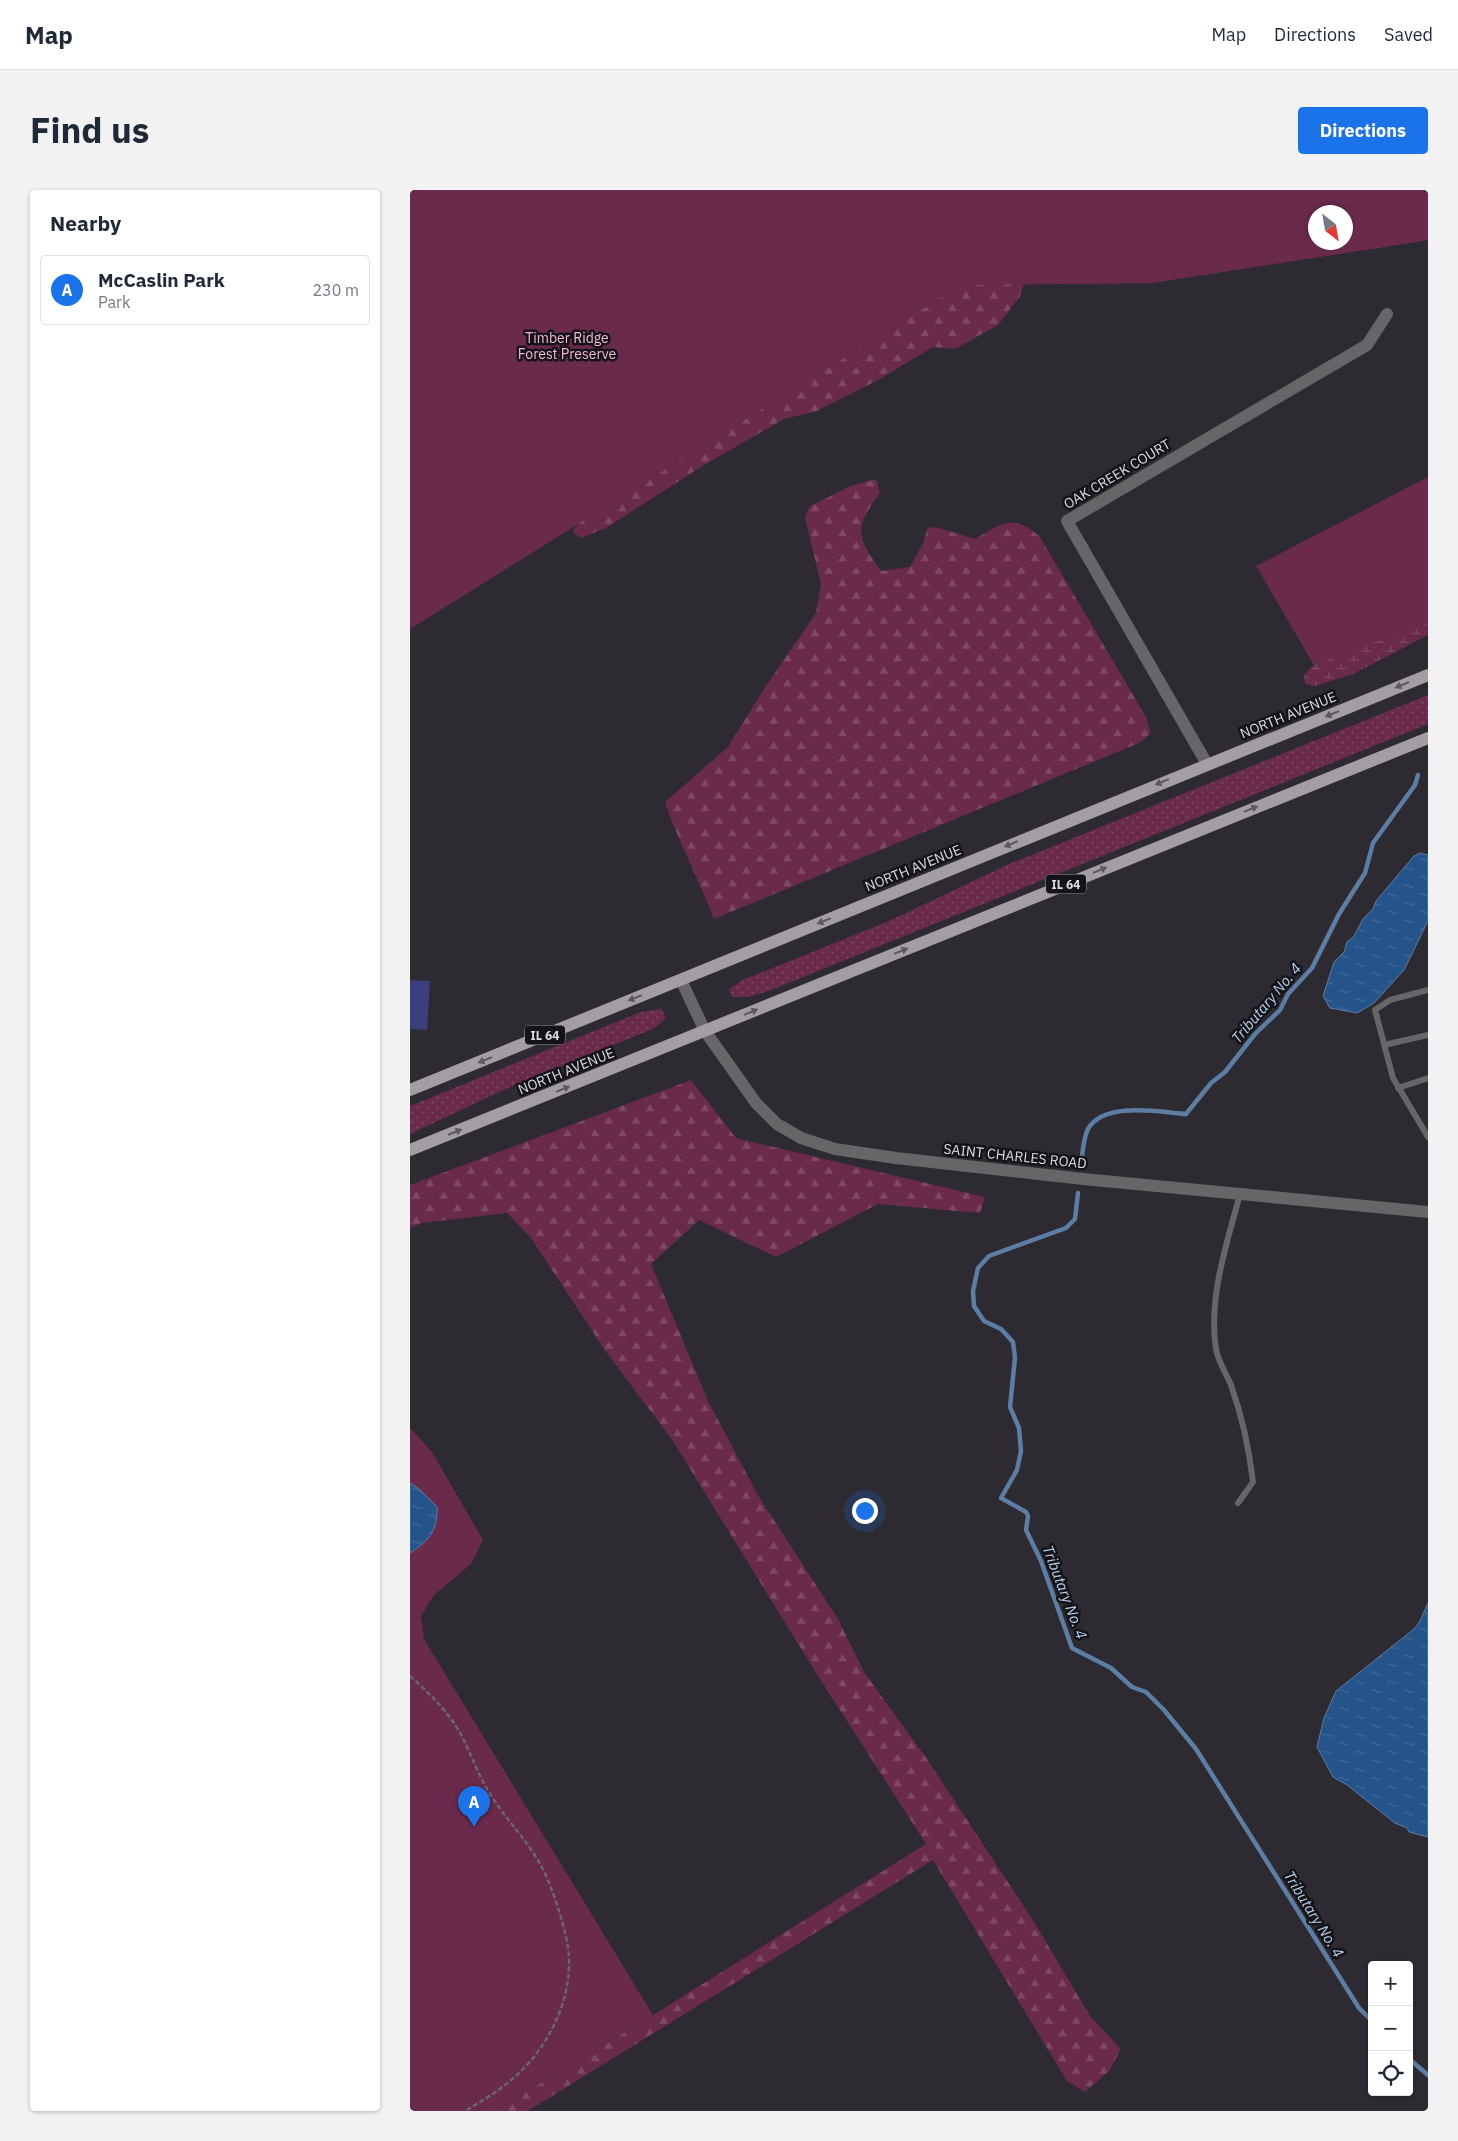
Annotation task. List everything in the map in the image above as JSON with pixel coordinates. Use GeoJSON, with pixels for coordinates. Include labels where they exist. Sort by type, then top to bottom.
{"type":"FeatureCollection","features":[{"type":"Feature","properties":{"kind":"main road","name":"NORTH AVENUE"},"geometry":{"type":"LineString","coordinates":[[410,1090],[1428,675]]}},
{"type":"Feature","properties":{"kind":"main road","name":"NORTH AVENUE"},"geometry":{"type":"LineString","coordinates":[[410,1150],[1428,738]]}},
{"type":"Feature","properties":{"kind":"street","name":"OAK CREEK COURT"},"geometry":{"type":"LineString","coordinates":[[1207,764],[1066,521],[1367,345],[1387,314]]}},
{"type":"Feature","properties":{"kind":"street","name":"SAINT CHARLES ROAD"},"geometry":{"type":"LineString","coordinates":[[681,980],[706,1031],[756,1103],[777,1124],[801,1138],[835,1149],[896,1158],[1083,1179],[1428,1212]]}},
{"type":"Feature","properties":{"kind":"lane"},"geometry":{"type":"LineString","coordinates":[[1428,990],[1390,1000],[1375,1010],[1393,1078],[1428,1137]]}},
{"type":"Feature","properties":{"kind":"lane"},"geometry":{"type":"LineString","coordinates":[[1384,1045],[1428,1035]]}},
{"type":"Feature","properties":{"kind":"lane"},"geometry":{"type":"LineString","coordinates":[[1398,1088],[1428,1078]]}},
{"type":"Feature","properties":{"kind":"lane"},"geometry":{"type":"LineString","coordinates":[[1419,1124],[1428,1122]]}},
{"type":"Feature","properties":{"kind":"lane"},"geometry":{"type":"LineString","coordinates":[[1238,1503],[1253,1482],[1248,1444],[1231,1385],[1216,1350],[1215,1308],[1224,1255],[1240,1194]]}},
{"type":"Feature","properties":{"kind":"path"},"geometry":{"type":"LineString","coordinates":[[410,1676],[448,1714],[460,1732],[491,1795],[540,1864],[558,1909],[568,1949],[567,1988],[561,2008],[545,2042],[524,2069],[512,2080],[464,2111]]}},
{"type":"Feature","properties":{"kind":"green space","name":"Timber Ridge Forest Preserve"},"geometry":{"type":"Polygon","coordinates":[[[410,190],[1428,190],[1428,240],[1152,283],[961,285],[410,629],[410,190]]]}},
{"type":"Feature","properties":{"kind":"green space"},"geometry":{"type":"Polygon","coordinates":[[[818,190],[1428,190],[1428,240],[1152,283],[1024,284],[1020,296],[998,325],[955,349],[933,347],[878,380],[817,411],[784,419],[704,465],[606,528],[581,538],[573,532],[591,502],[818,190]]]}},
{"type":"Feature","properties":{"kind":"green space"},"geometry":{"type":"Polygon","coordinates":[[[1428,477],[1428,621],[1314,665],[1256,566],[1428,477]]]}},
{"type":"Feature","properties":{"kind":"green space"},"geometry":{"type":"Polygon","coordinates":[[[876,479],[880,493],[862,523],[861,532],[866,549],[881,571],[910,567],[922,545],[928,528],[936,527],[975,539],[1000,525],[1015,523],[1031,530],[1040,537],[1146,717],[1151,733],[1139,743],[714,919],[665,802],[728,747],[766,686],[816,613],[821,584],[805,517],[810,506],[851,486],[876,479]]]}},
{"type":"Feature","properties":{"kind":"green space"},"geometry":{"type":"Polygon","coordinates":[[[1428,561],[1428,635],[1353,674],[1315,686],[1305,684],[1304,675],[1314,665],[1428,561]]]}},
{"type":"Feature","properties":{"kind":"green space"},"geometry":{"type":"Polygon","coordinates":[[[1428,695],[1428,724],[771,990],[748,997],[732,997],[729,989],[743,980],[887,922],[1009,864],[1428,695]]]}},
{"type":"Feature","properties":{"kind":"green space"},"geometry":{"type":"Polygon","coordinates":[[[661,1009],[666,1018],[653,1029],[510,1087],[410,1134],[410,1106],[641,1012],[661,1009]]]}},
{"type":"Feature","properties":{"kind":"green space"},"geometry":{"type":"Polygon","coordinates":[[[691,1080],[736,1138],[985,1197],[980,1213],[878,1204],[776,1257],[699,1220],[651,1264],[708,1401],[759,1497],[838,1619],[864,1672],[927,1759],[1036,1925],[1090,2016],[1121,2049],[1109,2071],[1085,2092],[1067,2081],[933,1860],[528,2111],[495,2111],[653,2015],[926,1844],[813,1668],[673,1441],[604,1349],[531,1238],[507,1213],[422,1223],[410,1228],[410,1185],[691,1080]]]}},
{"type":"Feature","properties":{"kind":"green space"},"geometry":{"type":"Polygon","coordinates":[[[410,1428],[432,1452],[483,1540],[471,1564],[434,1595],[421,1616],[424,1639],[653,2015],[495,2111],[410,2111],[410,1428]]]}},
{"type":"Feature","properties":{"kind":"water"},"geometry":{"type":"Polygon","coordinates":[[[1420,853],[1428,855],[1428,921],[1404,970],[1374,1003],[1357,1013],[1330,1008],[1323,996],[1334,962],[1344,952],[1347,942],[1354,936],[1363,919],[1373,909],[1376,901],[1414,856],[1420,853]]]}},
{"type":"Feature","properties":{"kind":"water"},"geometry":{"type":"Polygon","coordinates":[[[410,1483],[437,1507],[437,1515],[431,1534],[410,1553],[410,1483]]]}},
{"type":"Feature","properties":{"kind":"water"},"geometry":{"type":"Polygon","coordinates":[[[1428,1603],[1428,1837],[1409,1832],[1407,1828],[1395,1823],[1347,1785],[1333,1777],[1317,1747],[1324,1718],[1336,1691],[1414,1629],[1419,1623],[1428,1603]]]}},
{"type":"Feature","properties":{"kind":"building"},"geometry":{"type":"Polygon","coordinates":[[[410,980],[430,981],[427,1030],[410,1029],[410,980]]]}},
{"type":"Feature","properties":{"kind":"waterway","name":"Tributary No. 4"},"geometry":{"type":"LineString","coordinates":[[1081,1167],[1086,1133],[1096,1120],[1119,1111],[1133,1110],[1186,1114],[1211,1083],[1225,1072],[1255,1034],[1280,1010],[1288,994],[1312,968],[1339,914],[1365,873],[1373,843],[1415,785],[1418,775]]}},
{"type":"Feature","properties":{"kind":"waterway","name":"Tributary No. 4"},"geometry":{"type":"LineString","coordinates":[[1078,1193],[1075,1219],[1066,1228],[989,1256],[978,1268],[973,1291],[974,1306],[984,1321],[1001,1329],[1013,1342],[1015,1358],[1010,1407],[1019,1428],[1021,1451],[1017,1470],[1001,1498],[1026,1512],[1028,1516],[1026,1530],[1041,1561],[1072,1648],[1111,1668],[1132,1687],[1146,1692],[1164,1710],[1196,1749],[1359,2008],[1368,2017]]}},
{"type":"Feature","properties":{"kind":"waterway","name":"Tributary No. 4"},"geometry":{"type":"LineString","coordinates":[[1413,2062],[1428,2075]]}},
{"type":"Feature","properties":{"kind":"place","name":"McCaslin Park"},"geometry":{"type":"Point","coordinates":[474,1827]}}]}
